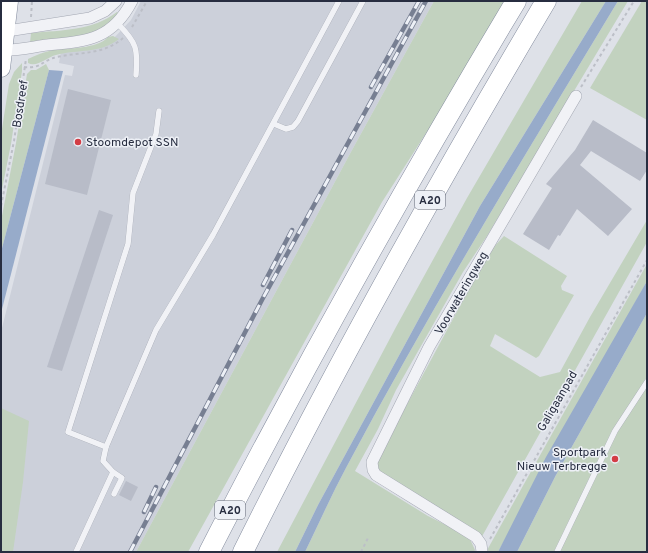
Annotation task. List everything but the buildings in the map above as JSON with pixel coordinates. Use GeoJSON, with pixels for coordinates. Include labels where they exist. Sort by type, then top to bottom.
{"type":"FeatureCollection","features":[{"type":"Feature","properties":{"kind":"highway"},"geometry":{"type":"LineString","coordinates":[[1,68],[3,31],[9,1]]}},
{"type":"Feature","properties":{"kind":"highway","name":"A20"},"geometry":{"type":"LineString","coordinates":[[209,552],[332,318],[467,83],[516,1]]}},
{"type":"Feature","properties":{"kind":"highway","name":"A20"},"geometry":{"type":"LineString","coordinates":[[243,552],[320,403],[417,225],[472,125],[546,1]]}},
{"type":"Feature","properties":{"kind":"street"},"geometry":{"type":"LineString","coordinates":[[3,31],[90,18],[105,11],[116,1]]}},
{"type":"Feature","properties":{"kind":"street"},"geometry":{"type":"LineString","coordinates":[[2,50],[85,40],[107,32],[118,24],[127,12],[132,1]]}},
{"type":"Feature","properties":{"kind":"street","name":"Voorwateringweg"},"geometry":{"type":"LineString","coordinates":[[485,548],[476,537],[376,475],[373,470],[372,462],[429,348],[576,96]]}},
{"type":"Feature","properties":{"kind":"lane"},"geometry":{"type":"LineString","coordinates":[[114,494],[122,478],[113,472],[103,461],[106,447],[156,330],[213,236],[339,1]]}},
{"type":"Feature","properties":{"kind":"lane"},"geometry":{"type":"LineString","coordinates":[[274,124],[286,129],[293,126],[298,121],[363,1]]}},
{"type":"Feature","properties":{"kind":"lane"},"geometry":{"type":"LineString","coordinates":[[118,24],[128,33],[135,45],[137,59],[136,76]]}},
{"type":"Feature","properties":{"kind":"lane"},"geometry":{"type":"LineString","coordinates":[[106,447],[68,432],[128,244],[133,194],[156,134],[159,111]]}},
{"type":"Feature","properties":{"kind":"lane"},"geometry":{"type":"LineString","coordinates":[[557,552],[615,431],[647,382]]}},
{"type":"Feature","properties":{"kind":"lane"},"geometry":{"type":"LineString","coordinates":[[76,552],[113,472]]}},
{"type":"Feature","properties":{"kind":"path"},"geometry":{"type":"LineString","coordinates":[[30,27],[32,1]]}},
{"type":"Feature","properties":{"kind":"path"},"geometry":{"type":"LineString","coordinates":[[576,96],[634,1]]}},
{"type":"Feature","properties":{"kind":"path","name":"Bosdreef"},"geometry":{"type":"LineString","coordinates":[[1,206],[15,134],[27,48]]}},
{"type":"Feature","properties":{"kind":"path","name":"Galigaanpad"},"geometry":{"type":"LineString","coordinates":[[485,548],[647,260]]}},
{"type":"Feature","properties":{"kind":"path"},"geometry":{"type":"LineString","coordinates":[[361,552],[369,536]]}},
{"type":"Feature","properties":{"kind":"shaded area"},"geometry":{"type":"Polygon","coordinates":[[[141,1],[434,1],[352,150],[136,552],[9,552],[1,411],[1,332],[65,75],[72,76],[74,66],[59,63],[61,51],[94,47],[113,39],[131,20],[141,1]]]}},
{"type":"Feature","properties":{"kind":"green space"},"geometry":{"type":"Polygon","coordinates":[[[434,1],[507,1],[444,105],[382,202],[188,552],[136,552],[352,150],[434,1]]]}},
{"type":"Feature","properties":{"kind":"green space"},"geometry":{"type":"Polygon","coordinates":[[[582,1],[606,1],[480,206],[318,505],[295,552],[277,552],[396,327],[467,198],[582,1]]]}},
{"type":"Feature","properties":{"kind":"green space"},"geometry":{"type":"Polygon","coordinates":[[[618,1],[628,1],[487,236],[463,272],[396,390],[378,429],[355,471],[428,516],[464,534],[470,539],[475,550],[474,552],[305,552],[341,477],[412,348],[479,232],[618,1]]]}},
{"type":"Feature","properties":{"kind":"green space"},"geometry":{"type":"Polygon","coordinates":[[[642,1],[647,1],[647,120],[590,88],[642,1]]]}},
{"type":"Feature","properties":{"kind":"green space"},"geometry":{"type":"Polygon","coordinates":[[[117,12],[120,15],[116,20],[88,36],[30,43],[31,33],[65,30],[87,26],[97,23],[117,12]]]}},
{"type":"Feature","properties":{"kind":"green space"},"geometry":{"type":"Polygon","coordinates":[[[113,36],[119,39],[104,47],[64,53],[35,64],[28,63],[28,59],[43,53],[53,50],[90,46],[113,36]]]}},
{"type":"Feature","properties":{"kind":"green space"},"geometry":{"type":"Polygon","coordinates":[[[22,63],[11,144],[1,194],[1,135],[9,84],[14,72],[22,63]]]}},
{"type":"Feature","properties":{"kind":"green space"},"geometry":{"type":"Polygon","coordinates":[[[46,64],[49,70],[1,252],[1,221],[27,74],[31,70],[36,70],[46,64]]]}},
{"type":"Feature","properties":{"kind":"green space"},"geometry":{"type":"Polygon","coordinates":[[[647,220],[647,242],[480,540],[377,472],[378,461],[383,449],[489,252],[504,236],[567,276],[561,286],[562,290],[574,295],[539,356],[536,358],[495,334],[490,346],[540,377],[560,372],[590,317],[647,220]]]}},
{"type":"Feature","properties":{"kind":"green space"},"geometry":{"type":"Polygon","coordinates":[[[647,264],[647,281],[498,552],[486,552],[647,264]]]}},
{"type":"Feature","properties":{"kind":"green space","name":"Sportpark Nieuw Terbregge"},"geometry":{"type":"Polygon","coordinates":[[[647,313],[647,552],[517,552],[556,475],[647,313]]]}},
{"type":"Feature","properties":{"kind":"green space"},"geometry":{"type":"Polygon","coordinates":[[[1,408],[29,421],[23,482],[13,552],[1,552],[1,408]]]}},
{"type":"Feature","properties":{"kind":"water"},"geometry":{"type":"Polygon","coordinates":[[[606,1],[618,1],[479,232],[412,348],[341,477],[305,552],[295,552],[318,505],[480,206],[606,1]]]}},
{"type":"Feature","properties":{"kind":"water"},"geometry":{"type":"Polygon","coordinates":[[[49,70],[63,71],[1,313],[1,252],[49,70]]]}},
{"type":"Feature","properties":{"kind":"water"},"geometry":{"type":"Polygon","coordinates":[[[647,281],[647,313],[556,475],[517,552],[498,552],[546,457],[647,281]]]}},
{"type":"Feature","properties":{"kind":"railway"},"geometry":{"type":"LineString","coordinates":[[371,87],[419,1]]}},
{"type":"Feature","properties":{"kind":"railway"},"geometry":{"type":"LineString","coordinates":[[130,552],[263,298],[426,1]]}},
{"type":"Feature","properties":{"kind":"railway"},"geometry":{"type":"LineString","coordinates":[[263,285],[292,230]]}},
{"type":"Feature","properties":{"kind":"railway"},"geometry":{"type":"LineString","coordinates":[[144,512],[156,487]]}},
{"type":"Feature","properties":{"kind":"place","name":"Stoomdepot SSN"},"geometry":{"type":"Point","coordinates":[78,142]}},
{"type":"Feature","properties":{"kind":"place","name":"Sportpark Nieuw Terbregge"},"geometry":{"type":"Point","coordinates":[615,459]}}]}
